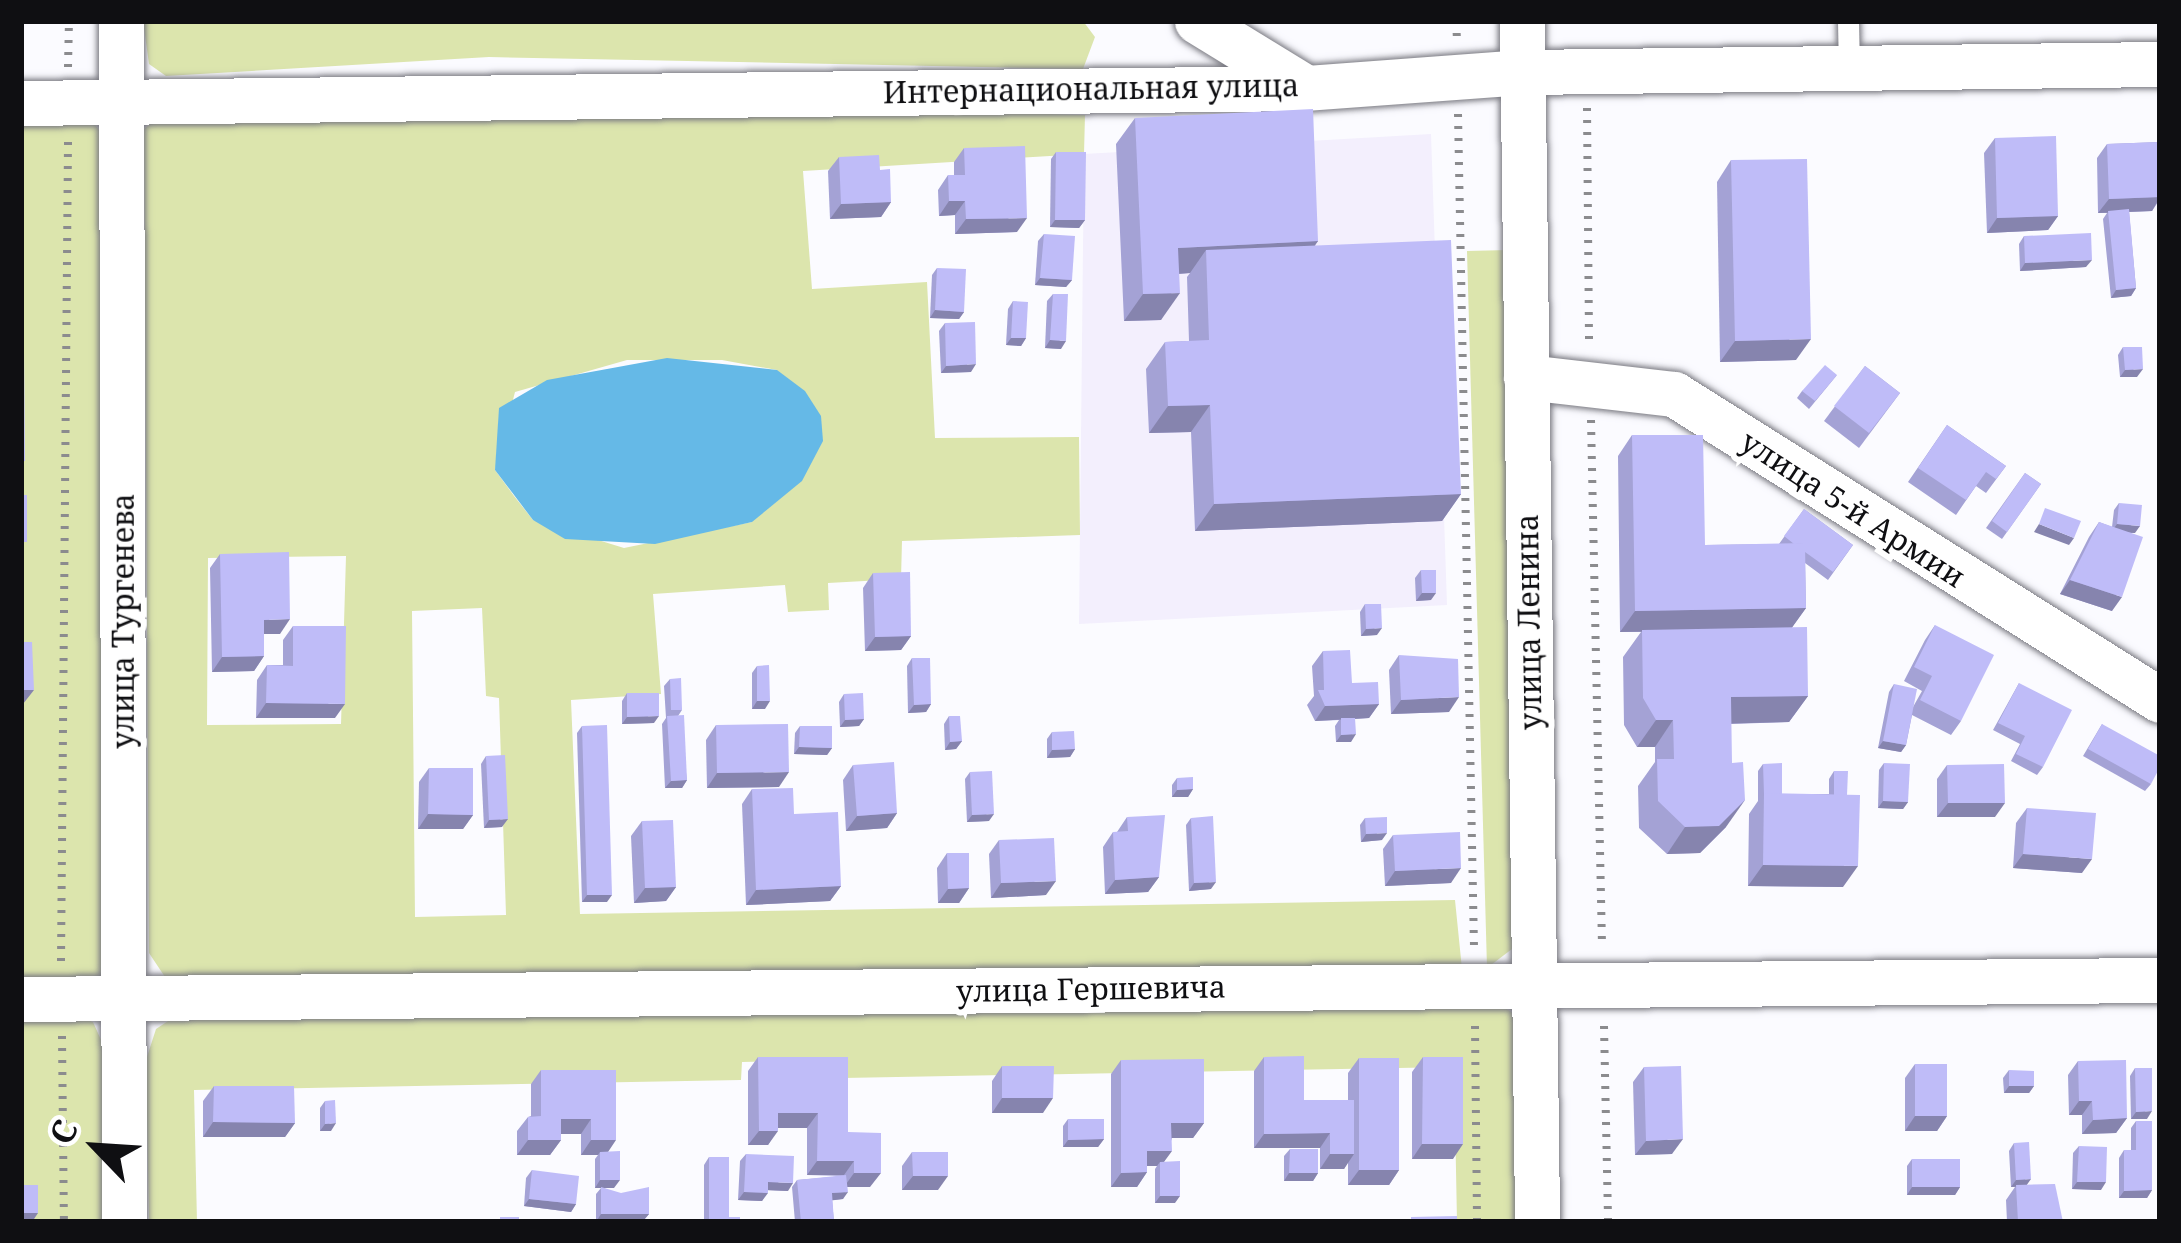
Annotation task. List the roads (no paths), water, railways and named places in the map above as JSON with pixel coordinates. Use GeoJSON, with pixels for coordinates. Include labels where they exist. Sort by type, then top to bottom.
{"type":"FeatureCollection","features":[{"type":"Feature","properties":{"kind":"street","name":"улица Тургенева"},"geometry":{"type":"LineString","coordinates":[[121,21],[124,1222]]}},
{"type":"Feature","properties":{"kind":"street"},"geometry":{"type":"LineString","coordinates":[[1197,21],[1306,88]]}},
{"type":"Feature","properties":{"kind":"street","name":"улица Ленина"},"geometry":{"type":"LineString","coordinates":[[1522,21],[1537,1222]]}},
{"type":"Feature","properties":{"kind":"street","name":"Интернациональная улица"},"geometry":{"type":"LineString","coordinates":[[21,103],[1306,88],[1524,72],[2160,64]]}},
{"type":"Feature","properties":{"kind":"street","name":"улица 5-й Армии"},"geometry":{"type":"LineString","coordinates":[[1526,377],[1675,394],[2160,700]]}},
{"type":"Feature","properties":{"kind":"street","name":"улица Гершевича"},"geometry":{"type":"LineString","coordinates":[[41,999],[2160,980]]}},
{"type":"Feature","properties":{"kind":"lane"},"geometry":{"type":"LineString","coordinates":[[1848,21],[1849,68]]}},
{"type":"Feature","properties":{"kind":"water"},"geometry":{"type":"Polygon","coordinates":[[[667,358],[777,370],[805,391],[821,416],[823,441],[802,481],[752,522],[655,544],[565,539],[533,520],[495,470],[499,408],[547,380],[667,358]]]}}]}
